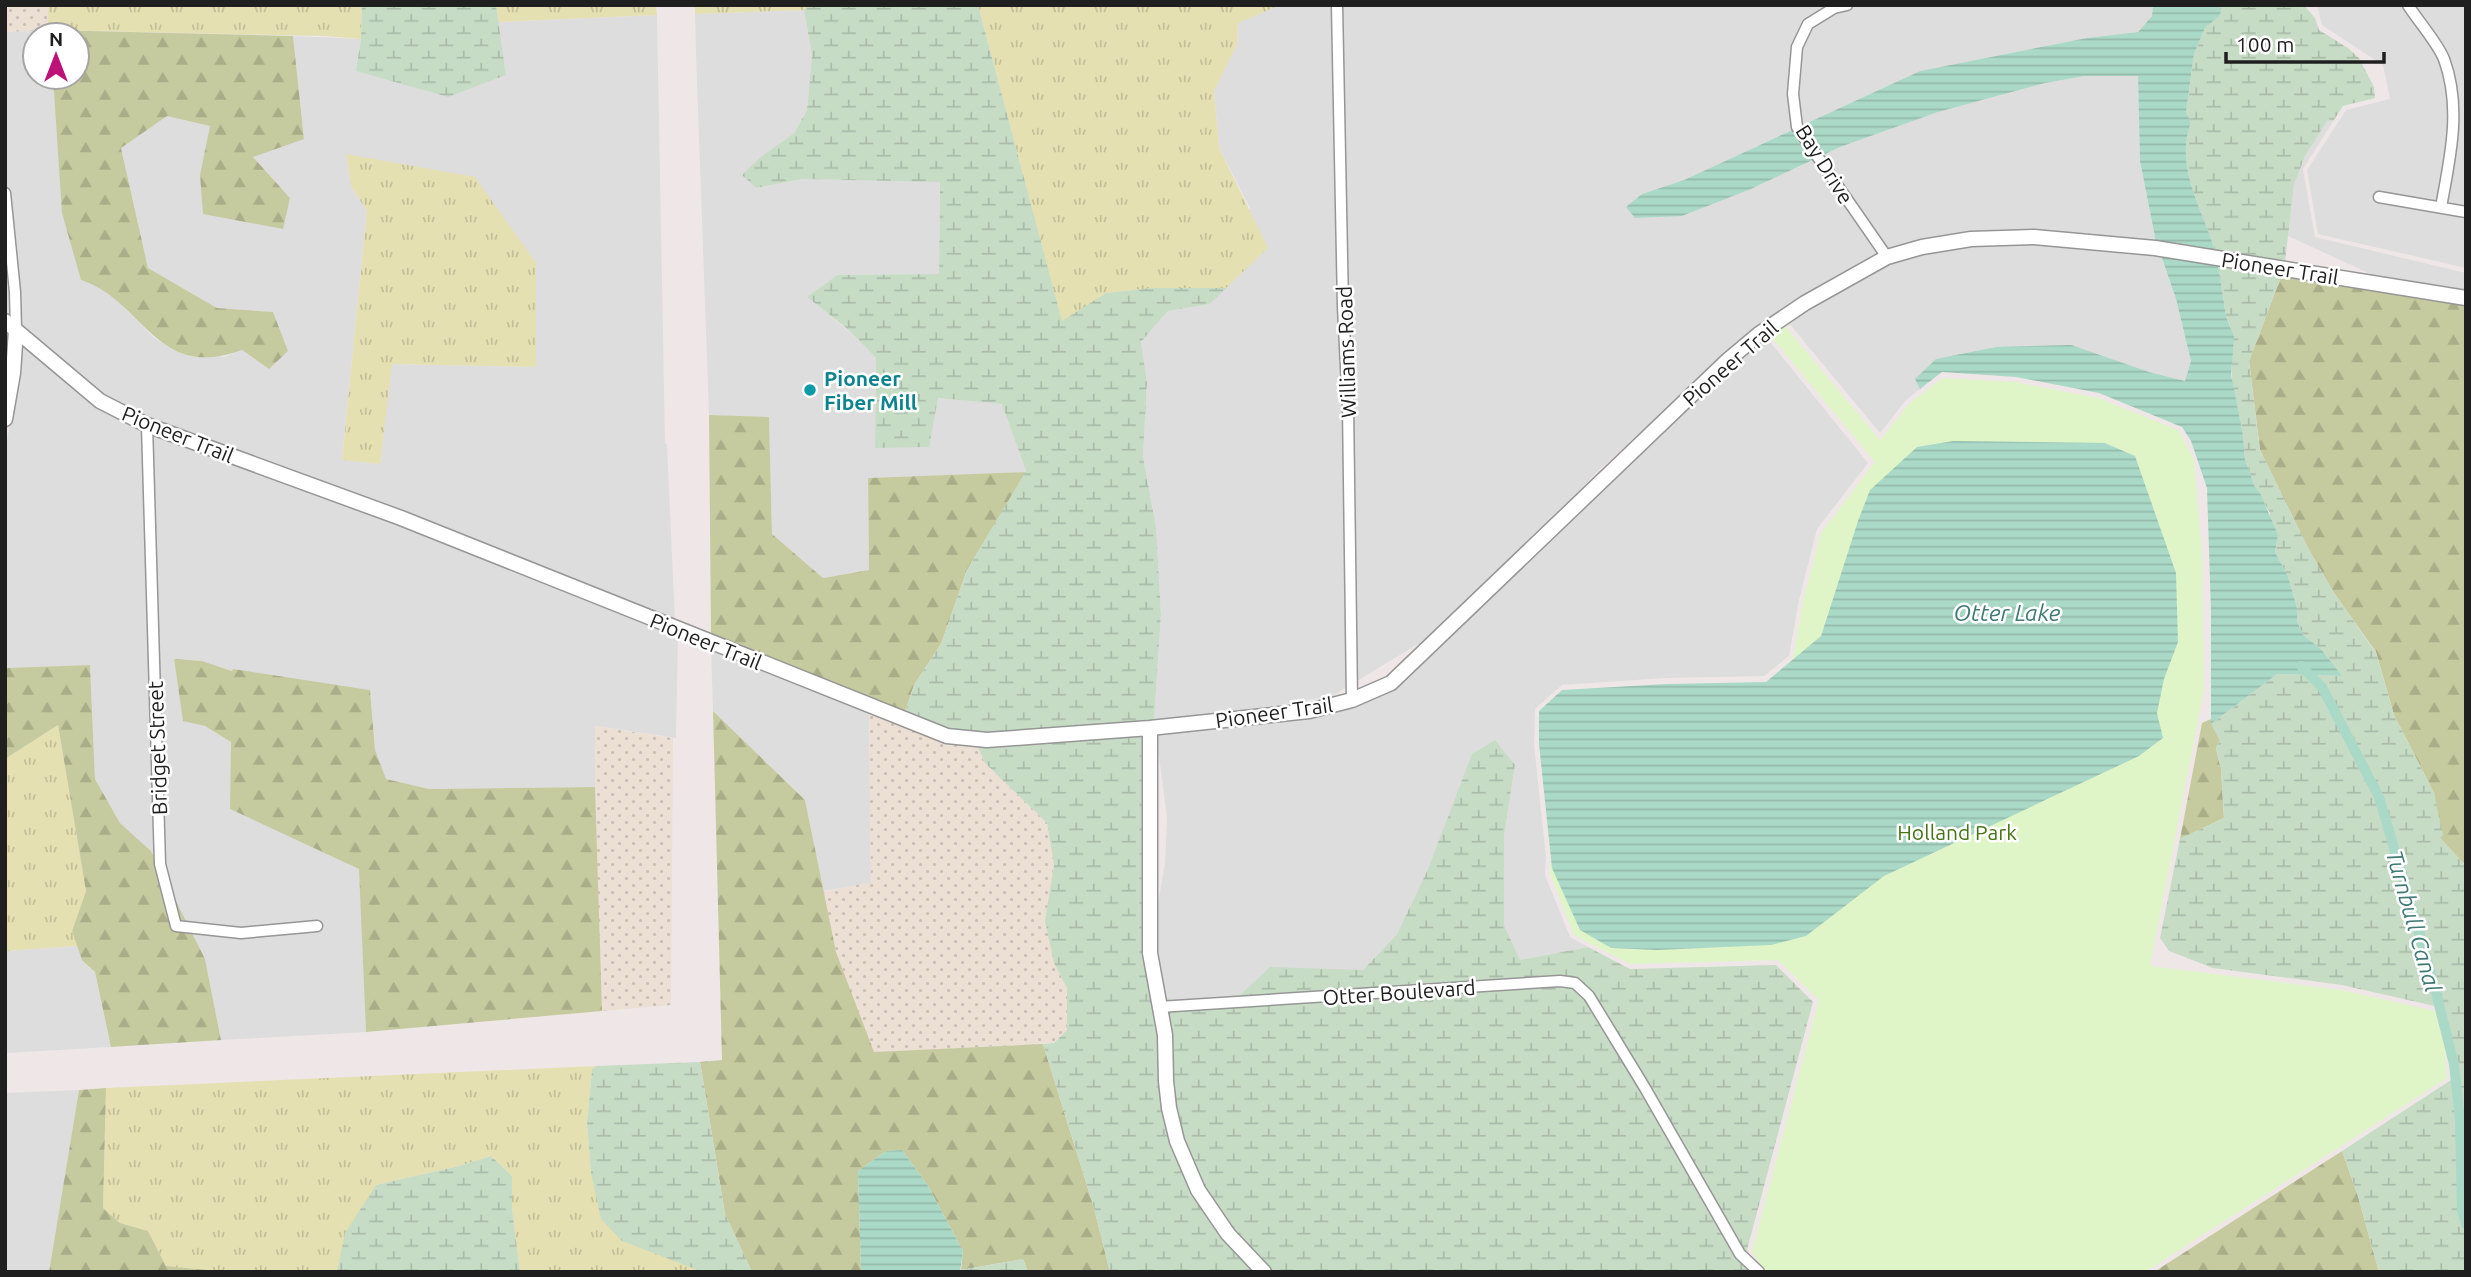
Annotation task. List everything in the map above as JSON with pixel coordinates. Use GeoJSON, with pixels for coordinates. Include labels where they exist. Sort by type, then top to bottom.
{"type":"FeatureCollection","features":[{"type":"Feature","properties":{"kind":"street","name":"Williams Road"},"geometry":{"type":"LineString","coordinates":[[1337,5],[1343,307],[1349,406],[1352,699]]}},
{"type":"Feature","properties":{"kind":"street","name":"Bay Drive"},"geometry":{"type":"LineString","coordinates":[[1847,5],[1834,8],[1808,24],[1797,47],[1793,94],[1797,127],[1886,257]]}},
{"type":"Feature","properties":{"kind":"street"},"geometry":{"type":"LineString","coordinates":[[2408,5],[2443,58],[2452,97],[2455,131],[2441,207]]}},
{"type":"Feature","properties":{"kind":"street"},"geometry":{"type":"LineString","coordinates":[[5,192],[15,292],[10,326],[5,419]]}},
{"type":"Feature","properties":{"kind":"street"},"geometry":{"type":"LineString","coordinates":[[2379,197],[2466,212]]}},
{"type":"Feature","properties":{"kind":"street","name":"Pioneer Trail"},"geometry":{"type":"LineString","coordinates":[[10,326],[100,401],[147,425],[401,518],[947,736],[987,740],[1150,728],[1309,710],[1352,699],[1391,683],[1728,359],[1805,303],[1886,257],[1922,247],[1971,239],[2034,237],[2155,248],[2466,298]]}},
{"type":"Feature","properties":{"kind":"street","name":"Bridget Street"},"geometry":{"type":"LineString","coordinates":[[147,425],[160,864],[176,926],[241,933],[317,926]]}},
{"type":"Feature","properties":{"kind":"street"},"geometry":{"type":"LineString","coordinates":[[1150,728],[1150,953],[1165,1035],[1169,1108],[1187,1167],[1198,1191],[1219,1223],[1264,1272]]}},
{"type":"Feature","properties":{"kind":"street","name":"Otter Boulevard"},"geometry":{"type":"LineString","coordinates":[[1159,1007],[1560,981],[1575,983],[1589,996],[1740,1254],[1759,1272]]}},
{"type":"Feature","properties":{"kind":"shaded area"},"geometry":{"type":"Polygon","coordinates":[[[5,5],[48,5],[48,21],[21,21],[21,31],[5,32],[5,5]]]}},
{"type":"Feature","properties":{"kind":"shaded area"},"geometry":{"type":"Polygon","coordinates":[[[1280,5],[2153,5],[2152,16],[2138,32],[2087,38],[1920,71],[1684,180],[1642,194],[1682,216],[1751,189],[1840,147],[1938,112],[2045,83],[2085,76],[2138,76],[2140,161],[2156,242],[2009,230],[1970,233],[1885,251],[1810,293],[1708,371],[1600,469],[1532,540],[1433,635],[1332,696],[1237,712],[1154,721],[1161,614],[1156,527],[1143,455],[1147,382],[1141,342],[1168,311],[1210,304],[1250,208],[1219,148],[1214,90],[1237,44],[1238,23],[1280,5]]]}},
{"type":"Feature","properties":{"kind":"shaded area"},"geometry":{"type":"Polygon","coordinates":[[[2317,5],[2466,5],[2466,268],[2318,234],[2307,170],[2346,110],[2390,99],[2383,65],[2322,25],[2317,5]]]}},
{"type":"Feature","properties":{"kind":"shaded area"},"geometry":{"type":"Polygon","coordinates":[[[804,10],[812,55],[807,110],[794,133],[758,159],[743,175],[756,188],[803,179],[940,181],[939,274],[837,275],[807,297],[876,358],[875,448],[938,398],[1003,404],[1026,472],[868,478],[869,570],[823,578],[772,534],[769,418],[709,415],[696,53],[695,14],[804,10]]]}},
{"type":"Feature","properties":{"kind":"shaded area"},"geometry":{"type":"Polygon","coordinates":[[[657,15],[665,443],[675,622],[149,419],[103,395],[21,327],[21,324],[5,314],[5,32],[21,31],[21,91],[55,91],[81,280],[99,286],[114,297],[153,337],[165,345],[224,357],[242,350],[269,369],[273,312],[217,308],[148,268],[121,148],[167,115],[211,126],[200,175],[290,198],[253,157],[304,138],[293,36],[361,39],[357,71],[506,75],[498,22],[657,15]],[[346,154],[351,186],[367,211],[342,459],[380,464],[391,364],[536,367],[346,154]]]}},
{"type":"Feature","properties":{"kind":"shaded area"},"geometry":{"type":"Polygon","coordinates":[[[2334,120],[2303,169],[2315,237],[2466,273],[2466,292],[2379,278],[2288,236],[2294,185],[2305,156],[2327,121],[2334,120]]]}},
{"type":"Feature","properties":{"kind":"shaded area"},"geometry":{"type":"Polygon","coordinates":[[[2034,243],[2161,255],[2176,299],[2191,361],[2185,381],[2149,372],[1996,347],[1916,378],[1920,389],[1906,400],[1880,433],[1788,322],[1888,263],[1923,253],[1972,245],[2034,243]]]}},
{"type":"Feature","properties":{"kind":"shaded area"},"geometry":{"type":"Polygon","coordinates":[[[1766,337],[1868,463],[1817,529],[1799,600],[1789,656],[1764,676],[1665,678],[1562,685],[1535,709],[1534,745],[1546,857],[1545,875],[1570,937],[1588,947],[1520,960],[1504,925],[1504,836],[1515,765],[1450,814],[1397,934],[1363,970],[1321,970],[1236,999],[1181,1003],[1163,996],[1155,952],[1155,920],[1165,863],[1167,818],[1156,733],[1393,689],[1716,379],[1766,337]]]}},
{"type":"Feature","properties":{"kind":"shaded area"},"geometry":{"type":"Polygon","coordinates":[[[20,341],[97,406],[116,418],[400,524],[678,636],[676,738],[596,726],[595,787],[429,789],[385,779],[375,750],[370,690],[233,671],[202,661],[174,659],[183,720],[205,726],[232,742],[230,809],[360,869],[366,1032],[221,1040],[205,959],[151,851],[120,823],[95,779],[90,665],[5,668],[5,453],[18,374],[20,341]]]}},
{"type":"Feature","properties":{"kind":"shaded area"},"geometry":{"type":"Polygon","coordinates":[[[711,649],[869,711],[871,883],[823,891],[805,800],[713,711],[711,649]]]}},
{"type":"Feature","properties":{"kind":"shaded area"},"geometry":{"type":"Polygon","coordinates":[[[869,711],[977,745],[985,763],[1047,823],[1054,865],[1054,963],[1067,987],[1067,1030],[1054,1043],[874,1053],[836,952],[823,892],[871,882],[869,711]]]}},
{"type":"Feature","properties":{"kind":"shaded area"},"geometry":{"type":"Polygon","coordinates":[[[595,726],[673,738],[671,1005],[602,1011],[595,834],[595,726]]]}},
{"type":"Feature","properties":{"kind":"shaded area"},"geometry":{"type":"Polygon","coordinates":[[[78,946],[82,959],[95,972],[111,1047],[5,1053],[5,951],[78,946]]]}},
{"type":"Feature","properties":{"kind":"shaded area"},"geometry":{"type":"Polygon","coordinates":[[[79,1090],[49,1272],[5,1272],[5,1093],[79,1090]]]}},
{"type":"Feature","properties":{"kind":"green space"},"geometry":{"type":"Polygon","coordinates":[[[48,5],[362,5],[361,39],[91,31],[91,21],[48,21],[48,5]]]}},
{"type":"Feature","properties":{"kind":"green space"},"geometry":{"type":"Polygon","coordinates":[[[362,5],[496,5],[506,75],[448,97],[356,71],[362,5]]]}},
{"type":"Feature","properties":{"kind":"green space"},"geometry":{"type":"Polygon","coordinates":[[[496,5],[656,5],[657,15],[498,22],[496,5]]]}},
{"type":"Feature","properties":{"kind":"green space"},"geometry":{"type":"Polygon","coordinates":[[[695,5],[809,5],[804,10],[695,14],[695,5]]]}},
{"type":"Feature","properties":{"kind":"green space"},"geometry":{"type":"Polygon","coordinates":[[[809,5],[978,5],[1062,321],[1106,293],[1152,288],[1226,288],[1210,304],[1168,311],[1141,342],[1147,382],[1143,456],[1156,527],[1161,614],[1154,721],[987,734],[948,730],[905,712],[914,685],[941,644],[967,570],[1026,471],[1002,404],[938,398],[929,447],[875,448],[876,358],[845,327],[807,297],[837,275],[939,274],[940,182],[803,179],[756,188],[742,175],[758,159],[794,133],[807,110],[812,55],[804,10],[809,5]]]}},
{"type":"Feature","properties":{"kind":"green space"},"geometry":{"type":"Polygon","coordinates":[[[978,5],[1280,5],[1238,23],[1237,44],[1214,91],[1219,148],[1268,248],[1226,288],[1152,288],[1106,293],[1062,322],[978,5]]]}},
{"type":"Feature","properties":{"kind":"green space"},"geometry":{"type":"Polygon","coordinates":[[[2218,5],[2304,5],[2315,18],[2319,30],[2359,58],[2374,87],[2375,98],[2343,106],[2334,120],[2327,121],[2305,156],[2294,185],[2285,262],[2215,251],[2192,188],[2186,155],[2191,123],[2186,112],[2194,54],[2205,28],[2221,12],[2218,5]]]}},
{"type":"Feature","properties":{"kind":"green space"},"geometry":{"type":"Polygon","coordinates":[[[91,31],[293,36],[304,139],[253,157],[290,198],[283,229],[203,214],[200,175],[210,126],[167,116],[121,148],[148,268],[217,308],[273,312],[288,351],[269,369],[242,350],[213,357],[189,355],[169,347],[102,290],[81,280],[62,213],[54,91],[91,91],[91,31]]]}},
{"type":"Feature","properties":{"kind":"green space"},"geometry":{"type":"Polygon","coordinates":[[[346,154],[475,177],[536,263],[536,367],[392,364],[380,464],[342,460],[367,211],[351,186],[346,154]]]}},
{"type":"Feature","properties":{"kind":"green space"},"geometry":{"type":"Polygon","coordinates":[[[2218,264],[2282,274],[2249,361],[2260,450],[2309,550],[2334,593],[2376,653],[2394,715],[2434,793],[2443,835],[2440,838],[2466,866],[2466,1272],[2379,1272],[2358,1196],[2342,1151],[2451,1080],[2449,1049],[2439,1007],[2342,985],[2213,968],[2169,951],[2160,938],[2180,839],[2224,818],[2221,769],[2216,748],[2220,741],[2211,724],[2277,674],[2341,676],[2321,649],[2303,635],[2297,621],[2297,608],[2288,576],[2275,552],[2278,535],[2270,520],[2270,513],[2254,485],[2245,459],[2243,435],[2232,388],[2231,328],[2226,316],[2218,264]]]}},
{"type":"Feature","properties":{"kind":"green space"},"geometry":{"type":"Polygon","coordinates":[[[2282,274],[2466,304],[2466,866],[2440,838],[2434,793],[2394,715],[2376,652],[2334,593],[2309,550],[2260,450],[2249,361],[2282,274]]]}},
{"type":"Feature","properties":{"kind":"green space","name":"Holland Park"},"geometry":{"type":"Polygon","coordinates":[[[1784,325],[1880,440],[1909,404],[1942,378],[2015,382],[2098,398],[2178,430],[2194,460],[2202,553],[2204,689],[2150,966],[2341,990],[2435,1011],[2445,1049],[2447,1078],[2145,1272],[1766,1272],[1752,1252],[1819,1000],[1778,960],[1630,964],[1574,935],[1550,874],[1561,711],[1786,699],[1803,601],[1821,533],[1875,462],[1770,335],[1784,325]]]}},
{"type":"Feature","properties":{"kind":"green space"},"geometry":{"type":"Polygon","coordinates":[[[709,415],[769,417],[772,534],[823,578],[869,570],[868,478],[1026,472],[967,570],[941,644],[914,685],[905,712],[711,636],[709,415]]]}},
{"type":"Feature","properties":{"kind":"green space"},"geometry":{"type":"Polygon","coordinates":[[[174,659],[202,661],[232,671],[233,669],[370,690],[375,750],[386,779],[429,789],[595,787],[602,1011],[366,1032],[359,869],[230,809],[231,742],[205,726],[183,721],[174,659]]]}},
{"type":"Feature","properties":{"kind":"green space"},"geometry":{"type":"Polygon","coordinates":[[[90,665],[95,779],[120,823],[151,851],[205,959],[221,1040],[111,1047],[95,972],[82,960],[72,931],[86,891],[58,725],[5,759],[5,668],[90,665]]]}},
{"type":"Feature","properties":{"kind":"green space"},"geometry":{"type":"Polygon","coordinates":[[[713,711],[805,800],[836,952],[874,1052],[1043,1044],[1094,1208],[1110,1272],[1028,1272],[1023,1259],[961,1270],[963,1251],[928,1186],[902,1150],[886,1151],[858,1171],[861,1272],[752,1272],[725,1214],[700,1062],[722,1060],[713,711]]]}},
{"type":"Feature","properties":{"kind":"green space"},"geometry":{"type":"Polygon","coordinates":[[[2211,719],[2220,741],[2216,748],[2221,769],[2224,818],[2180,839],[2202,723],[2211,719]]]}},
{"type":"Feature","properties":{"kind":"green space"},"geometry":{"type":"Polygon","coordinates":[[[58,725],[86,891],[72,931],[78,946],[5,951],[5,759],[58,725]]]}},
{"type":"Feature","properties":{"kind":"green space"},"geometry":{"type":"Polygon","coordinates":[[[1145,734],[1153,1002],[1194,1194],[1224,1238],[1256,1272],[1110,1272],[1094,1208],[1043,1044],[1054,1043],[1067,1030],[1067,988],[1054,963],[1045,921],[1054,865],[1047,823],[985,763],[977,745],[1145,734]]]}},
{"type":"Feature","properties":{"kind":"green space"},"geometry":{"type":"Polygon","coordinates":[[[1495,740],[1515,765],[1504,836],[1504,925],[1520,960],[1588,947],[1630,969],[1776,965],[1813,1002],[1747,1250],[1760,1272],[1272,1272],[1231,1229],[1197,1174],[1186,1146],[1173,1089],[1163,996],[1181,1003],[1236,999],[1270,967],[1363,970],[1397,934],[1428,869],[1472,754],[1495,740]]]}},
{"type":"Feature","properties":{"kind":"green space"},"geometry":{"type":"Polygon","coordinates":[[[700,1062],[725,1214],[752,1272],[703,1272],[622,1241],[601,1219],[591,1173],[587,1123],[592,1069],[596,1066],[700,1062]]]}},
{"type":"Feature","properties":{"kind":"green space"},"geometry":{"type":"Polygon","coordinates":[[[596,1066],[592,1069],[587,1123],[591,1173],[666,1256],[703,1272],[520,1272],[512,1209],[512,1176],[491,1156],[376,1185],[337,1272],[227,1272],[166,1266],[148,1231],[120,1223],[103,1208],[106,1088],[596,1066]]]}},
{"type":"Feature","properties":{"kind":"green space"},"geometry":{"type":"Polygon","coordinates":[[[106,1088],[103,1208],[120,1223],[148,1231],[166,1266],[227,1272],[49,1272],[79,1090],[106,1088]]]}},
{"type":"Feature","properties":{"kind":"green space"},"geometry":{"type":"Polygon","coordinates":[[[2342,1151],[2358,1196],[2379,1272],[2154,1272],[2342,1151]]]}},
{"type":"Feature","properties":{"kind":"green space"},"geometry":{"type":"Polygon","coordinates":[[[491,1156],[512,1176],[512,1209],[520,1272],[337,1272],[345,1233],[376,1185],[491,1156]]]}},
{"type":"Feature","properties":{"kind":"green space"},"geometry":{"type":"Polygon","coordinates":[[[1023,1259],[1028,1272],[960,1272],[961,1270],[1023,1259]]]}},
{"type":"Feature","properties":{"kind":"water"},"geometry":{"type":"Polygon","coordinates":[[[2153,5],[2218,5],[2221,12],[2205,28],[2194,54],[2186,112],[2191,123],[2186,155],[2188,172],[2215,251],[2156,242],[2140,161],[2138,76],[2085,76],[2045,83],[1938,112],[1840,147],[1751,189],[1682,216],[1635,218],[1626,207],[1642,194],[1684,180],[1920,71],[2087,38],[2138,32],[2152,16],[2153,5]]]}},
{"type":"Feature","properties":{"kind":"water"},"geometry":{"type":"Polygon","coordinates":[[[2161,255],[2218,264],[2226,316],[2234,337],[2231,375],[2245,459],[2254,485],[2278,535],[2275,552],[2288,576],[2297,608],[2297,621],[2303,635],[2321,649],[2342,676],[2277,674],[2211,724],[2207,488],[2191,441],[2182,427],[2099,393],[2016,377],[1942,372],[1920,389],[1915,379],[1936,359],[1996,347],[2071,345],[2149,372],[2185,381],[2191,361],[2176,299],[2161,255]]]}},
{"type":"Feature","properties":{"kind":"water","name":"Otter Lake"},"geometry":{"type":"Polygon","coordinates":[[[1953,441],[2105,443],[2135,456],[2176,573],[2178,642],[2164,679],[2157,713],[2163,738],[2139,756],[1884,876],[1806,936],[1771,945],[1657,950],[1611,948],[1580,930],[1552,868],[1539,744],[1539,711],[1562,690],[1766,682],[1821,636],[1870,490],[1917,447],[1953,441]]]}},
{"type":"Feature","properties":{"kind":"water"},"geometry":{"type":"Polygon","coordinates":[[[902,1150],[928,1186],[963,1251],[960,1272],[861,1272],[858,1171],[886,1151],[902,1150]]]}},
{"type":"Feature","properties":{"kind":"waterway","name":"Turnbull Canal"},"geometry":{"type":"LineString","coordinates":[[2301,666],[2322,687],[2379,797],[2432,977],[2454,1064],[2460,1120],[2462,1210],[2466,1224]]}},
{"type":"Feature","properties":{"kind":"place","name":"Pioneer Fiber Mill"},"geometry":{"type":"Point","coordinates":[810,390]}}]}
